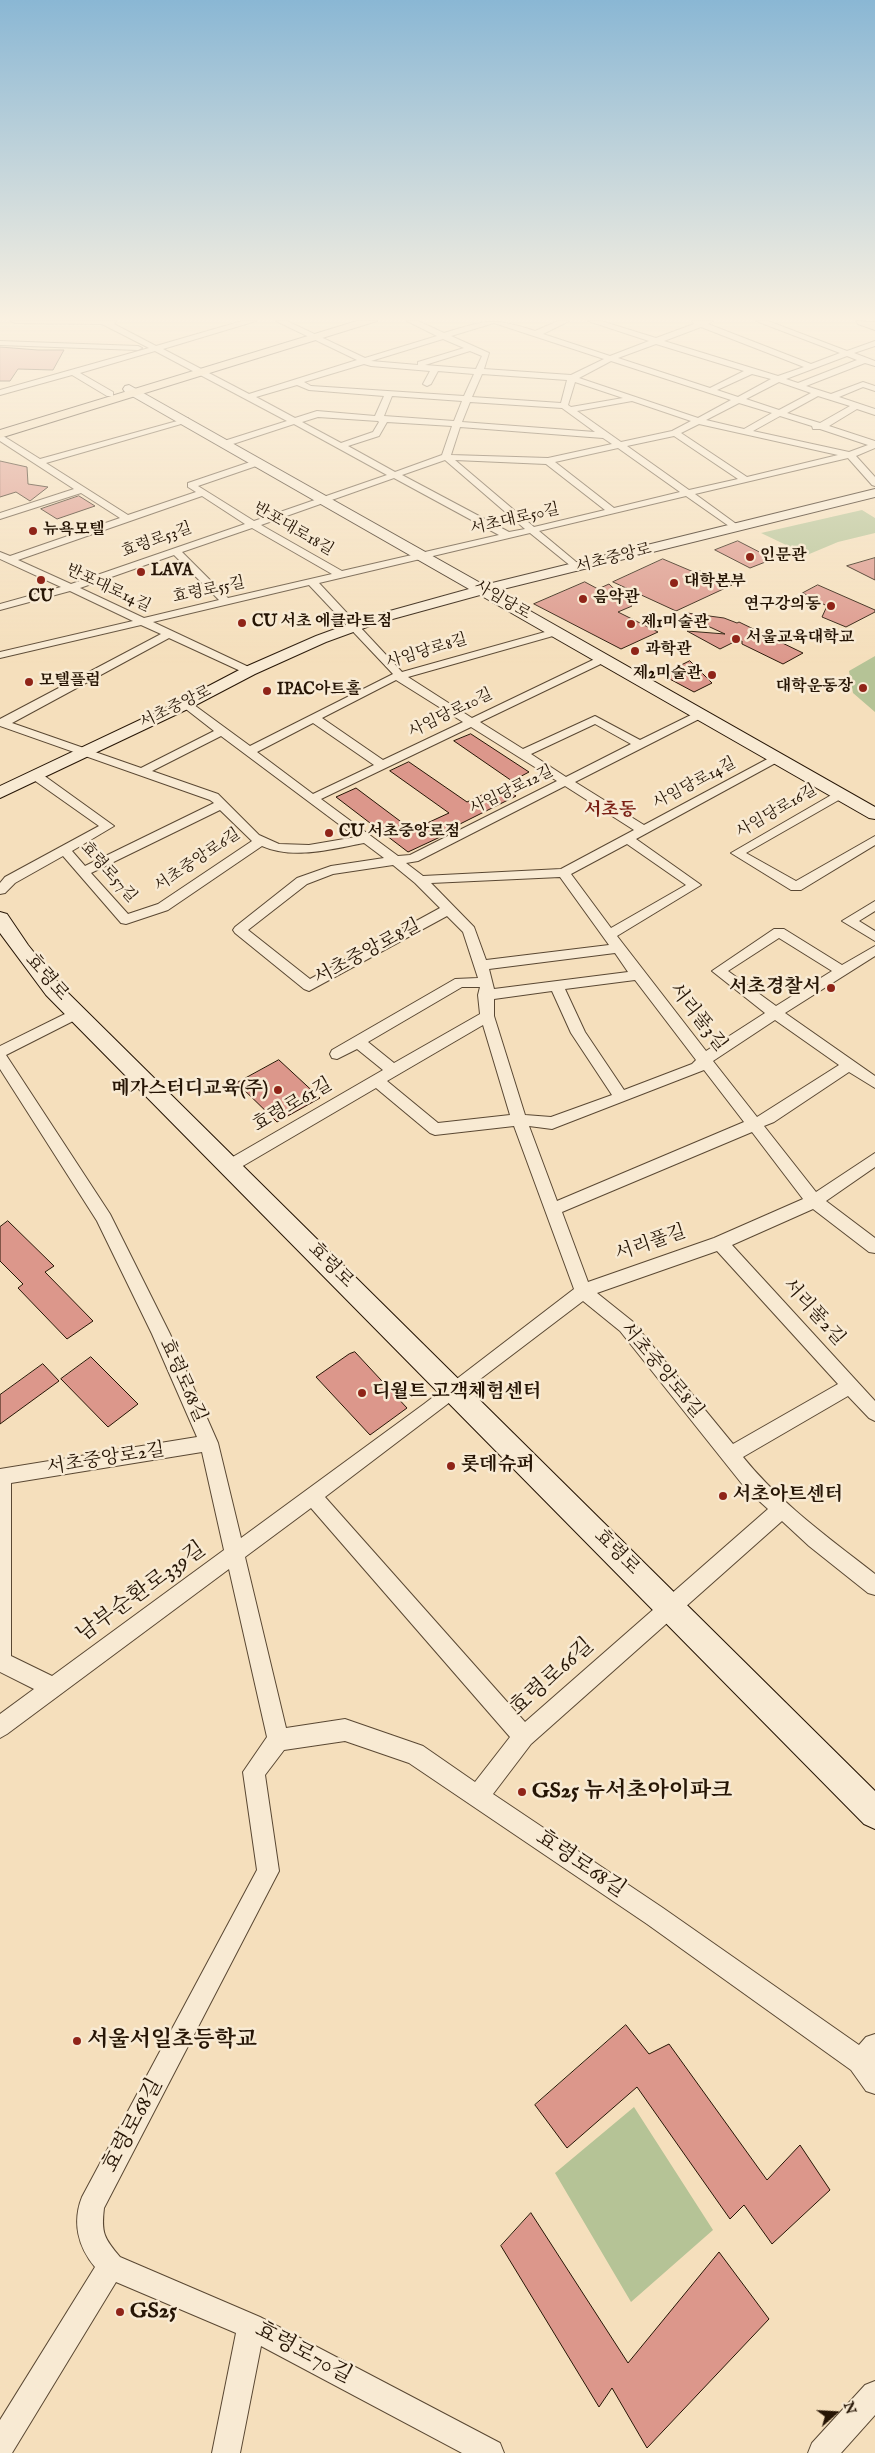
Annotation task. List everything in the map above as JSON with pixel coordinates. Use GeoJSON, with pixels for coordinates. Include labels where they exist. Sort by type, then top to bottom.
{"type":"FeatureCollection","features":[{"type":"Feature","properties":{"kind":"main road","name":"사임당로"},"geometry":{"type":"LineString","coordinates":[[213,435],[875,814]]}},
{"type":"Feature","properties":{"kind":"main road","name":"서초중앙로"},"geometry":{"type":"LineString","coordinates":[[0,793],[186,704],[249,671],[354,626],[417,607],[875,493]]}},
{"type":"Feature","properties":{"kind":"main road","name":"효령로"},"geometry":{"type":"LineString","coordinates":[[0,918],[21,950],[53,990],[875,1813]]}},
{"type":"Feature","properties":{"kind":"street"},"geometry":{"type":"LineString","coordinates":[[39,462],[131,435]]}},
{"type":"Feature","properties":{"kind":"street"},"geometry":{"type":"LineString","coordinates":[[227,443],[250,435]]}},
{"type":"Feature","properties":{"kind":"street"},"geometry":{"type":"LineString","coordinates":[[320,435],[508,536]]}},
{"type":"Feature","properties":{"kind":"street"},"geometry":{"type":"LineString","coordinates":[[340,446],[372,435]]}},
{"type":"Feature","properties":{"kind":"street"},"geometry":{"type":"LineString","coordinates":[[446,457],[453,435]]}},
{"type":"Feature","properties":{"kind":"street"},"geometry":{"type":"LineString","coordinates":[[606,435],[736,528]]}},
{"type":"Feature","properties":{"kind":"street"},"geometry":{"type":"LineString","coordinates":[[446,457],[548,461],[664,435]]}},
{"type":"Feature","properties":{"kind":"street"},"geometry":{"type":"LineString","coordinates":[[679,435],[746,480]]}},
{"type":"Feature","properties":{"kind":"street"},"geometry":{"type":"LineString","coordinates":[[761,435],[850,455],[875,483]]}},
{"type":"Feature","properties":{"kind":"street"},"geometry":{"type":"LineString","coordinates":[[790,442],[802,435]]}},
{"type":"Feature","properties":{"kind":"street"},"geometry":{"type":"LineString","coordinates":[[848,435],[875,444]]}},
{"type":"Feature","properties":{"kind":"street"},"geometry":{"type":"LineString","coordinates":[[0,436],[127,519]]}},
{"type":"Feature","properties":{"kind":"street","name":"서초대로50길"},"geometry":{"type":"LineString","coordinates":[[424,556],[850,455],[875,444]]}},
{"type":"Feature","properties":{"kind":"street"},"geometry":{"type":"LineString","coordinates":[[446,457],[577,568]]}},
{"type":"Feature","properties":{"kind":"street","name":"효령로53길"},"geometry":{"type":"LineString","coordinates":[[0,607],[71,588],[323,498],[446,457]]}},
{"type":"Feature","properties":{"kind":"street","name":"서초대로50길"},"geometry":{"type":"LineString","coordinates":[[548,461],[613,512]]}},
{"type":"Feature","properties":{"kind":"street"},"geometry":{"type":"LineString","coordinates":[[203,493],[191,485],[259,462]]}},
{"type":"Feature","properties":{"kind":"street"},"geometry":{"type":"LineString","coordinates":[[0,516],[80,490]]}},
{"type":"Feature","properties":{"kind":"street","name":"반포대로14길"},"geometry":{"type":"LineString","coordinates":[[5,557],[203,493]]}},
{"type":"Feature","properties":{"kind":"street","name":"반포대로18길"},"geometry":{"type":"LineString","coordinates":[[203,493],[252,524],[343,576]]}},
{"type":"Feature","properties":{"kind":"street"},"geometry":{"type":"LineString","coordinates":[[175,551],[226,602]]}},
{"type":"Feature","properties":{"kind":"street","name":"효령로55길"},"geometry":{"type":"LineString","coordinates":[[0,654],[424,556]]}},
{"type":"Feature","properties":{"kind":"street","name":"반포대로14길"},"geometry":{"type":"LineString","coordinates":[[5,557],[249,671]]}},
{"type":"Feature","properties":{"kind":"street"},"geometry":{"type":"LineString","coordinates":[[313,583],[399,675],[643,830]]}},
{"type":"Feature","properties":{"kind":"street","name":"사임당로8길"},"geometry":{"type":"LineString","coordinates":[[250,751],[399,675],[556,632]]}},
{"type":"Feature","properties":{"kind":"street"},"geometry":{"type":"LineString","coordinates":[[2,722],[168,634]]}},
{"type":"Feature","properties":{"kind":"street","name":"사임당로10길"},"geometry":{"type":"LineString","coordinates":[[314,798],[603,659]]}},
{"type":"Feature","properties":{"kind":"street","name":"서초중앙로8길"},"geometry":{"type":"LineString","coordinates":[[186,704],[314,798],[420,880],[469,930],[481,965],[486,989],[487,1016],[519,1120],[583,1291],[626,1326],[753,1483],[816,1540],[875,1586]]}},
{"type":"Feature","properties":{"kind":"street","name":"사임당로12길"},"geometry":{"type":"LineString","coordinates":[[397,862],[412,858],[700,714]]}},
{"type":"Feature","properties":{"kind":"street"},"geometry":{"type":"LineString","coordinates":[[314,718],[382,765]]}},
{"type":"Feature","properties":{"kind":"street"},"geometry":{"type":"LineString","coordinates":[[522,754],[594,719],[641,745]]}},
{"type":"Feature","properties":{"kind":"street","name":"서초중앙로6길"},"geometry":{"type":"LineString","coordinates":[[2,722],[214,797],[255,838],[277,848],[309,849],[367,839]]}},
{"type":"Feature","properties":{"kind":"street"},"geometry":{"type":"LineString","coordinates":[[142,772],[222,731]]}},
{"type":"Feature","properties":{"kind":"street","name":"사임당로14길"},"geometry":{"type":"LineString","coordinates":[[564,873],[777,758]]}},
{"type":"Feature","properties":{"kind":"street","name":"효령로57길"},"geometry":{"type":"LineString","coordinates":[[0,890],[10,880],[63,849],[108,826],[35,775]]}},
{"type":"Feature","properties":{"kind":"street","name":"사임당로16길"},"geometry":{"type":"LineString","coordinates":[[840,794],[737,854],[796,887],[875,840]]}},
{"type":"Feature","properties":{"kind":"street","name":"서초중앙로6길"},"geometry":{"type":"LineString","coordinates":[[83,872],[222,804]]}},
{"type":"Feature","properties":{"kind":"street"},"geometry":{"type":"LineString","coordinates":[[608,935],[695,885],[628,839]]}},
{"type":"Feature","properties":{"kind":"street","name":"서초중앙로6길"},"geometry":{"type":"LineString","coordinates":[[126,920],[163,906],[261,841]]}},
{"type":"Feature","properties":{"kind":"street","name":"효령로57길"},"geometry":{"type":"LineString","coordinates":[[63,849],[126,920]]}},
{"type":"Feature","properties":{"kind":"street","name":"서초중앙로8길"},"geometry":{"type":"LineString","coordinates":[[397,862],[332,870],[302,881],[273,902],[240,930],[309,986],[449,909]]}},
{"type":"Feature","properties":{"kind":"street"},"geometry":{"type":"LineString","coordinates":[[420,880],[564,873]]}},
{"type":"Feature","properties":{"kind":"street","name":"서리풀3길"},"geometry":{"type":"LineString","coordinates":[[564,873],[638,975],[814,1201],[875,1247]]}},
{"type":"Feature","properties":{"kind":"street"},"geometry":{"type":"LineString","coordinates":[[875,905],[849,921],[875,937]]}},
{"type":"Feature","properties":{"kind":"street"},"geometry":{"type":"LineString","coordinates":[[842,971],[779,932],[719,971],[775,1014],[875,1083]]}},
{"type":"Feature","properties":{"kind":"street"},"geometry":{"type":"LineString","coordinates":[[481,965],[618,948]]}},
{"type":"Feature","properties":{"kind":"street"},"geometry":{"type":"LineString","coordinates":[[377,1081],[435,1129],[519,1120],[552,1123],[697,1068],[714,1052],[875,950]]}},
{"type":"Feature","properties":{"kind":"street"},"geometry":{"type":"LineString","coordinates":[[337,1054],[460,982],[486,989],[557,986],[638,975]]}},
{"type":"Feature","properties":{"kind":"street"},"geometry":{"type":"LineString","coordinates":[[557,986],[578,1033],[621,1097]]}},
{"type":"Feature","properties":{"kind":"street"},"geometry":{"type":"LineString","coordinates":[[0,1052],[78,1014]]}},
{"type":"Feature","properties":{"kind":"street","name":"효령로61길"},"geometry":{"type":"LineString","coordinates":[[230,1166],[487,1016]]}},
{"type":"Feature","properties":{"kind":"street"},"geometry":{"type":"LineString","coordinates":[[358,1042],[394,1071]]}},
{"type":"Feature","properties":{"kind":"street","name":"효령로68길"},"geometry":{"type":"LineString","coordinates":[[0,1057],[104,1218],[162,1334],[209,1443],[278,1740]]}},
{"type":"Feature","properties":{"kind":"street"},"geometry":{"type":"LineString","coordinates":[[552,1210],[769,1118],[850,1066]]}},
{"type":"Feature","properties":{"kind":"street","name":"서리풀길"},"geometry":{"type":"LineString","coordinates":[[454,1390],[583,1291],[720,1242],[814,1201],[875,1159]]}},
{"type":"Feature","properties":{"kind":"street","name":"서리풀2길"},"geometry":{"type":"LineString","coordinates":[[720,1242],[875,1413]]}},
{"type":"Feature","properties":{"kind":"street"},"geometry":{"type":"LineString","coordinates":[[731,1455],[850,1386]]}},
{"type":"Feature","properties":{"kind":"street","name":"남부순환로339길"},"geometry":{"type":"LineString","coordinates":[[0,1727],[454,1390]]}},
{"type":"Feature","properties":{"kind":"street","name":"서초중앙로2길"},"geometry":{"type":"LineString","coordinates":[[0,1661],[1,1477],[209,1443]]}},
{"type":"Feature","properties":{"kind":"street"},"geometry":{"type":"LineString","coordinates":[[312,1496],[524,1737]]}},
{"type":"Feature","properties":{"kind":"street"},"geometry":{"type":"LineString","coordinates":[[670,1607],[782,1509]]}},
{"type":"Feature","properties":{"kind":"street","name":"효령로66길"},"geometry":{"type":"LineString","coordinates":[[478,1796],[524,1737],[670,1607]]}},
{"type":"Feature","properties":{"kind":"street"},"geometry":{"type":"LineString","coordinates":[[0,1661],[53,1688]]}},
{"type":"Feature","properties":{"kind":"street","name":"효령로68길"},"geometry":{"type":"LineString","coordinates":[[111,2266],[95,2247],[89,2228],[91,2206],[268,1872],[254,1772],[278,1740],[345,1730],[415,1754],[655,1916],[867,2053],[875,2082]]}},
{"type":"Feature","properties":{"kind":"street"},"geometry":{"type":"LineString","coordinates":[[0,2446],[111,2266]]}},
{"type":"Feature","properties":{"kind":"street","name":"효령로70길"},"geometry":{"type":"LineString","coordinates":[[111,2266],[251,2326],[490,2453]]}},
{"type":"Feature","properties":{"kind":"street"},"geometry":{"type":"LineString","coordinates":[[226,2453],[251,2326]]}},
{"type":"Feature","properties":{"kind":"street"},"geometry":{"type":"LineString","coordinates":[[822,2453],[875,2394]]}},
{"type":"Feature","properties":{"kind":"green space"},"geometry":{"type":"Polygon","coordinates":[[[862,510],[875,518],[875,533],[838,542],[807,555],[761,533],[862,510]]]}},
{"type":"Feature","properties":{"kind":"green space","name":"대학운동장"},"geometry":{"type":"Polygon","coordinates":[[[875,656],[875,712],[853,693],[849,671],[875,656]]]}},
{"type":"Feature","properties":{"kind":"green space"},"geometry":{"type":"Polygon","coordinates":[[[634,2107],[713,2230],[631,2302],[555,2173],[634,2107]]]}},
{"type":"Feature","properties":{"kind":"building"},"geometry":{"type":"Polygon","coordinates":[[[0,461],[27,467],[28,484],[48,487],[30,501],[16,492],[0,497],[0,461]]]}},
{"type":"Feature","properties":{"kind":"building"},"geometry":{"type":"Polygon","coordinates":[[[79,496],[95,506],[57,519],[41,509],[79,496]]]}},
{"type":"Feature","properties":{"kind":"building","name":"인문관"},"geometry":{"type":"Polygon","coordinates":[[[738,541],[773,559],[750,568],[715,550],[738,541]]]}},
{"type":"Feature","properties":{"kind":"building"},"geometry":{"type":"Polygon","coordinates":[[[875,558],[875,580],[847,566],[875,558]]]}},
{"type":"Feature","properties":{"kind":"building","name":"대학본부"},"geometry":{"type":"Polygon","coordinates":[[[663,559],[696,573],[700,571],[732,585],[676,611],[613,582],[663,559]]]}},
{"type":"Feature","properties":{"kind":"building"},"geometry":{"type":"Polygon","coordinates":[[[585,582],[598,589],[609,584],[632,606],[618,612],[658,632],[621,649],[534,604],[585,582]]]}},
{"type":"Feature","properties":{"kind":"building","name":"연구강의동"},"geometry":{"type":"Polygon","coordinates":[[[818,585],[875,610],[875,612],[846,627],[822,617],[827,606],[803,593],[818,585]]]}},
{"type":"Feature","properties":{"kind":"building"},"geometry":{"type":"Polygon","coordinates":[[[687,613],[739,622],[803,653],[783,664],[742,644],[742,641],[738,640],[720,649],[687,631],[725,634],[686,616],[687,613]]]}},
{"type":"Feature","properties":{"kind":"building"},"geometry":{"type":"Polygon","coordinates":[[[690,661],[712,683],[694,692],[666,677],[669,675],[666,673],[690,661]]]}},
{"type":"Feature","properties":{"kind":"building"},"geometry":{"type":"Polygon","coordinates":[[[471,734],[529,772],[512,781],[454,741],[471,734]]]}},
{"type":"Feature","properties":{"kind":"building"},"geometry":{"type":"Polygon","coordinates":[[[409,762],[467,802],[501,786],[516,796],[450,829],[453,831],[408,852],[336,797],[356,788],[412,830],[449,813],[390,771],[409,762]]]}},
{"type":"Feature","properties":{"kind":"building","name":"메가스터디교육(주)"},"geometry":{"type":"Polygon","coordinates":[[[279,1060],[320,1098],[277,1122],[237,1083],[279,1060]]]}},
{"type":"Feature","properties":{"kind":"building"},"geometry":{"type":"Polygon","coordinates":[[[8,1221],[54,1266],[45,1272],[93,1321],[67,1339],[18,1288],[23,1284],[0,1261],[0,1227],[8,1221]]]}},
{"type":"Feature","properties":{"kind":"building","name":"디월트 고객체험센터"},"geometry":{"type":"Polygon","coordinates":[[[355,1352],[407,1408],[370,1435],[316,1377],[349,1354],[355,1352]]]}},
{"type":"Feature","properties":{"kind":"building"},"geometry":{"type":"Polygon","coordinates":[[[91,1357],[138,1404],[108,1427],[61,1379],[91,1357]]]}},
{"type":"Feature","properties":{"kind":"building"},"geometry":{"type":"Polygon","coordinates":[[[43,1364],[59,1381],[0,1424],[0,1395],[43,1364]]]}},
{"type":"Feature","properties":{"kind":"building"},"geometry":{"type":"Polygon","coordinates":[[[626,2025],[649,2054],[669,2044],[767,2180],[800,2145],[830,2190],[772,2244],[744,2205],[730,2219],[637,2087],[567,2148],[535,2105],[626,2025]]]}},
{"type":"Feature","properties":{"kind":"building"},"geometry":{"type":"Polygon","coordinates":[[[531,2213],[628,2363],[719,2252],[769,2319],[647,2448],[612,2388],[599,2407],[501,2246],[531,2213]]]}},
{"type":"Feature","properties":{"kind":"place","name":"뉴욕모텔"},"geometry":{"type":"Point","coordinates":[33,531]}},
{"type":"Feature","properties":{"kind":"place","name":"인문관"},"geometry":{"type":"Point","coordinates":[750,557]}},
{"type":"Feature","properties":{"kind":"place","name":"LAVA"},"geometry":{"type":"Point","coordinates":[141,572]}},
{"type":"Feature","properties":{"kind":"place","name":"CU"},"geometry":{"type":"Point","coordinates":[41,580]}},
{"type":"Feature","properties":{"kind":"place","name":"대학본부"},"geometry":{"type":"Point","coordinates":[674,583]}},
{"type":"Feature","properties":{"kind":"place","name":"음악관"},"geometry":{"type":"Point","coordinates":[583,599]}},
{"type":"Feature","properties":{"kind":"place","name":"연구강의동"},"geometry":{"type":"Point","coordinates":[831,606]}},
{"type":"Feature","properties":{"kind":"place","name":"CU 서초 에클라트점"},"geometry":{"type":"Point","coordinates":[242,623]}},
{"type":"Feature","properties":{"kind":"place","name":"제1미술관"},"geometry":{"type":"Point","coordinates":[631,624]}},
{"type":"Feature","properties":{"kind":"place","name":"서울교육대학교"},"geometry":{"type":"Point","coordinates":[736,639]}},
{"type":"Feature","properties":{"kind":"place","name":"과학관"},"geometry":{"type":"Point","coordinates":[635,651]}},
{"type":"Feature","properties":{"kind":"place","name":"제2미술관"},"geometry":{"type":"Point","coordinates":[712,675]}},
{"type":"Feature","properties":{"kind":"place","name":"모텔플럼"},"geometry":{"type":"Point","coordinates":[29,682]}},
{"type":"Feature","properties":{"kind":"place","name":"대학운동장"},"geometry":{"type":"Point","coordinates":[863,688]}},
{"type":"Feature","properties":{"kind":"place","name":"IPAC아트홀"},"geometry":{"type":"Point","coordinates":[267,691]}},
{"type":"Feature","properties":{"kind":"place","name":"CU 서초중앙로점"},"geometry":{"type":"Point","coordinates":[329,833]}},
{"type":"Feature","properties":{"kind":"place","name":"서초경찰서"},"geometry":{"type":"Point","coordinates":[831,988]}},
{"type":"Feature","properties":{"kind":"place","name":"메가스터디교육(주)"},"geometry":{"type":"Point","coordinates":[278,1090]}},
{"type":"Feature","properties":{"kind":"place","name":"디월트 고객체험센터"},"geometry":{"type":"Point","coordinates":[362,1393]}},
{"type":"Feature","properties":{"kind":"place","name":"롯데슈퍼"},"geometry":{"type":"Point","coordinates":[451,1466]}},
{"type":"Feature","properties":{"kind":"place","name":"서초아트센터"},"geometry":{"type":"Point","coordinates":[723,1496]}},
{"type":"Feature","properties":{"kind":"place","name":"GS25 뉴서초아이파크"},"geometry":{"type":"Point","coordinates":[522,1792]}},
{"type":"Feature","properties":{"kind":"place","name":"서울서일초등학교"},"geometry":{"type":"Point","coordinates":[77,2041]}},
{"type":"Feature","properties":{"kind":"place","name":"GS25"},"geometry":{"type":"Point","coordinates":[120,2312]}},
{"type":"Feature","properties":{"kind":"district","name":"서초동"},"geometry":{"type":"Point","coordinates":[610,811]}}]}
